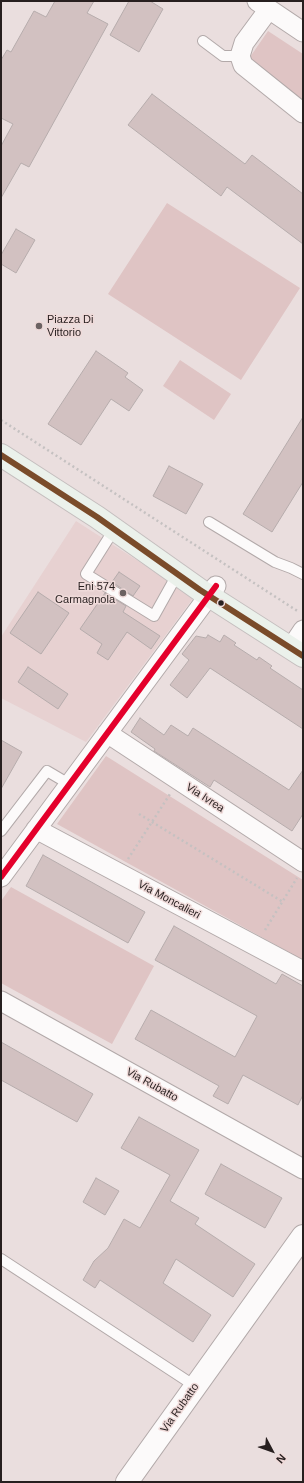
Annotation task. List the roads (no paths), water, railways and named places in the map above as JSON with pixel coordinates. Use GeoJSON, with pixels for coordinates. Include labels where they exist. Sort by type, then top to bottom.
{"type":"FeatureCollection","features":[{"type":"Feature","properties":{"kind":"main road"},"geometry":{"type":"LineString","coordinates":[[1,455],[180,570],[299,643]]}},
{"type":"Feature","properties":{"kind":"street"},"geometry":{"type":"LineString","coordinates":[[303,32],[263,5],[244,43],[240,56],[243,65],[303,113]]}},
{"type":"Feature","properties":{"kind":"street"},"geometry":{"type":"LineString","coordinates":[[3,869],[70,784],[212,590]]}},
{"type":"Feature","properties":{"kind":"street","name":"Via Ivrea"},"geometry":{"type":"LineString","coordinates":[[107,733],[301,862]]}},
{"type":"Feature","properties":{"kind":"street","name":"Via Moncalieri"},"geometry":{"type":"LineString","coordinates":[[36,829],[303,971]]}},
{"type":"Feature","properties":{"kind":"street","name":"Via Rubatto"},"geometry":{"type":"LineString","coordinates":[[1,1001],[303,1169]]}},
{"type":"Feature","properties":{"kind":"street","name":"Via Rubatto"},"geometry":{"type":"LineString","coordinates":[[127,1482],[303,1236]]}},
{"type":"Feature","properties":{"kind":"lane"},"geometry":{"type":"LineString","coordinates":[[203,41],[223,56],[240,56]]}},
{"type":"Feature","properties":{"kind":"lane"},"geometry":{"type":"LineString","coordinates":[[208,522],[275,562],[303,574]]}},
{"type":"Feature","properties":{"kind":"lane"},"geometry":{"type":"LineString","coordinates":[[109,525],[86,574],[154,616],[180,570]]}},
{"type":"Feature","properties":{"kind":"lane"},"geometry":{"type":"LineString","coordinates":[[1,831],[47,771],[70,784]]}},
{"type":"Feature","properties":{"kind":"lane"},"geometry":{"type":"LineString","coordinates":[[1,1259],[195,1386]]}},
{"type":"Feature","properties":{"kind":"place","name":"Piazza Di Vittorio"},"geometry":{"type":"Point","coordinates":[39,326]}},
{"type":"Feature","properties":{"kind":"place","name":"Eni 574 Carmagnola"},"geometry":{"type":"Point","coordinates":[123,593]}}]}
